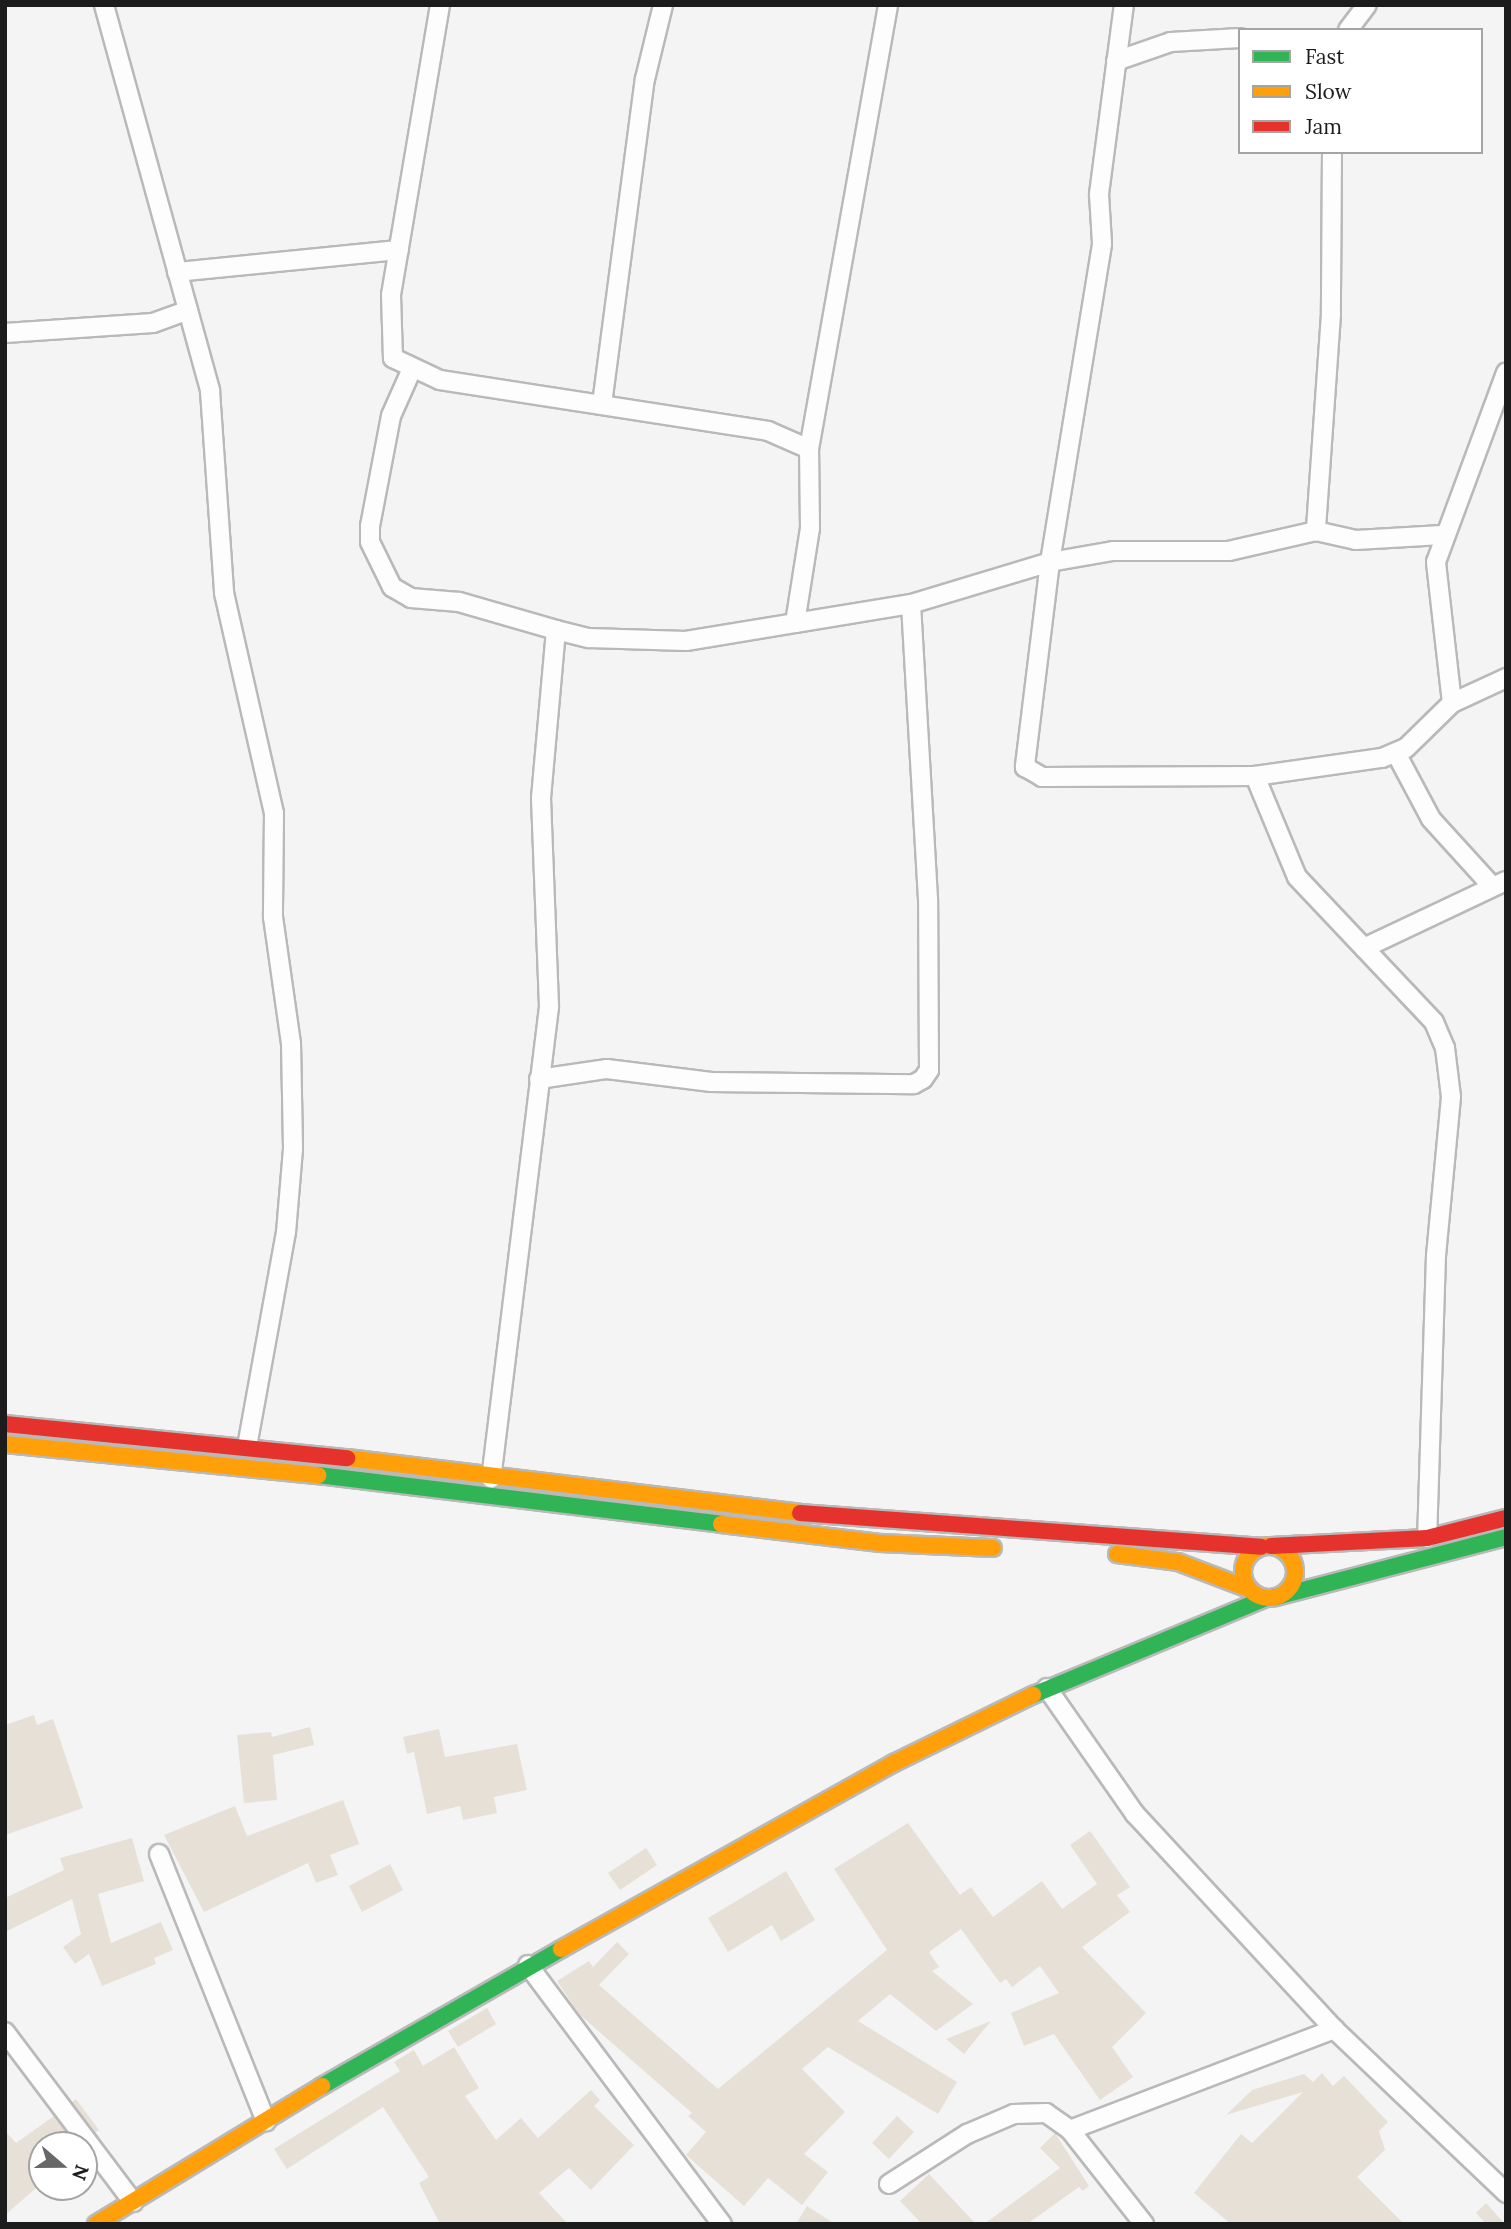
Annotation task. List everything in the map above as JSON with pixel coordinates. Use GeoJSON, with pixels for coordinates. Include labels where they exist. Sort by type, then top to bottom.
{"type":"FeatureCollection","features":[{"type":"Feature","properties":{"kind":"main road"},"geometry":{"type":"LineString","coordinates":[[5,1424],[247,1446],[491,1478],[882,1523],[1266,1547],[1427,1538],[1506,1518]]}},
{"type":"Feature","properties":{"kind":"main road"},"geometry":{"type":"LineString","coordinates":[[5,1444],[244,1466],[880,1543],[1006,1549]]}},
{"type":"Feature","properties":{"kind":"main road"},"geometry":{"type":"LineString","coordinates":[[96,2224],[528,1965],[894,1763],[1046,1688],[1271,1598],[1506,1537]]}},
{"type":"Feature","properties":{"kind":"main road"},"geometry":{"type":"LineString","coordinates":[[1210,1623],[1246,1560],[1266,1547]]}},
{"type":"Feature","properties":{"kind":"main road"},"geometry":{"type":"LineString","coordinates":[[1266,1547],[1289,1555],[1295,1575],[1271,1598]]}},
{"type":"Feature","properties":{"kind":"main road"},"geometry":{"type":"LineString","coordinates":[[1047,1550],[1178,1562],[1271,1598]]}},
{"type":"Feature","properties":{"kind":"main road"},"geometry":{"type":"LineString","coordinates":[[1246,1560],[1249,1589]]}},
{"type":"Feature","properties":{"kind":"street"},"geometry":{"type":"LineString","coordinates":[[104,5],[210,391],[224,593],[274,813],[273,917],[291,1043],[286,1232],[247,1446]]}},
{"type":"Feature","properties":{"kind":"street"},"geometry":{"type":"LineString","coordinates":[[440,5],[388,331],[393,358],[411,371],[768,431],[809,449]]}},
{"type":"Feature","properties":{"kind":"street"},"geometry":{"type":"LineString","coordinates":[[602,404],[645,79],[663,5]]}},
{"type":"Feature","properties":{"kind":"street"},"geometry":{"type":"LineString","coordinates":[[795,623],[810,528],[809,449],[888,5]]}},
{"type":"Feature","properties":{"kind":"street"},"geometry":{"type":"LineString","coordinates":[[1124,5],[1099,194],[1102,243],[1050,562],[1025,768],[1042,777],[1255,776],[1397,755],[1452,704],[1506,678]]}},
{"type":"Feature","properties":{"kind":"street"},"geometry":{"type":"LineString","coordinates":[[1350,28],[1367,5]]}},
{"type":"Feature","properties":{"kind":"street"},"geometry":{"type":"LineString","coordinates":[[1116,61],[1171,42],[1238,38]]}},
{"type":"Feature","properties":{"kind":"street"},"geometry":{"type":"LineString","coordinates":[[1316,531],[1331,314],[1332,154]]}},
{"type":"Feature","properties":{"kind":"street"},"geometry":{"type":"LineString","coordinates":[[177,272],[399,250]]}},
{"type":"Feature","properties":{"kind":"street"},"geometry":{"type":"LineString","coordinates":[[5,333],[153,323],[188,310]]}},
{"type":"Feature","properties":{"kind":"street"},"geometry":{"type":"LineString","coordinates":[[411,371],[391,416],[370,526],[370,542],[392,587],[411,598],[459,602],[589,638],[686,641],[911,604],[1050,562],[1113,551],[1229,551],[1316,531],[1356,540],[1442,535]]}},
{"type":"Feature","properties":{"kind":"street"},"geometry":{"type":"LineString","coordinates":[[1452,704],[1438,592],[1442,535],[1506,373]]}},
{"type":"Feature","properties":{"kind":"street"},"geometry":{"type":"LineString","coordinates":[[539,1079],[607,1069],[711,1082],[914,1084],[923,1079],[929,1070],[928,899],[911,604]]}},
{"type":"Feature","properties":{"kind":"street"},"geometry":{"type":"LineString","coordinates":[[491,1478],[549,1007],[541,798],[556,630]]}},
{"type":"Feature","properties":{"kind":"street"},"geometry":{"type":"LineString","coordinates":[[1364,947],[1499,883],[1431,819],[1397,755]]}},
{"type":"Feature","properties":{"kind":"street"},"geometry":{"type":"LineString","coordinates":[[1255,776],[1297,877],[1434,1022],[1451,1097],[1436,1255],[1427,1538]]}},
{"type":"Feature","properties":{"kind":"street"},"geometry":{"type":"LineString","coordinates":[[1046,1688],[1135,1814],[1334,2029],[1506,2193]]}},
{"type":"Feature","properties":{"kind":"street"},"geometry":{"type":"LineString","coordinates":[[159,1854],[266,2121]]}},
{"type":"Feature","properties":{"kind":"street"},"geometry":{"type":"LineString","coordinates":[[528,1965],[722,2224]]}},
{"type":"Feature","properties":{"kind":"street"},"geometry":{"type":"LineString","coordinates":[[1070,2130],[1334,2029]]}},
{"type":"Feature","properties":{"kind":"street"},"geometry":{"type":"LineString","coordinates":[[5,2032],[132,2202]]}},
{"type":"Feature","properties":{"kind":"street"},"geometry":{"type":"LineString","coordinates":[[889,2183],[967,2134],[1014,2114],[1046,2113],[1070,2130],[1144,2224]]}},
{"type":"Feature","properties":{"kind":"building"},"geometry":{"type":"Polygon","coordinates":[[[34,1715],[37,1725],[53,1719],[83,1808],[5,1835],[5,1725],[34,1715]]]}},
{"type":"Feature","properties":{"kind":"building"},"geometry":{"type":"Polygon","coordinates":[[[310,1727],[314,1745],[273,1755],[277,1800],[244,1803],[237,1735],[271,1732],[272,1737],[310,1727]]]}},
{"type":"Feature","properties":{"kind":"building"},"geometry":{"type":"Polygon","coordinates":[[[439,1729],[445,1757],[517,1744],[527,1790],[494,1797],[497,1813],[463,1820],[460,1806],[427,1814],[414,1752],[407,1754],[403,1737],[439,1729]]]}},
{"type":"Feature","properties":{"kind":"building"},"geometry":{"type":"Polygon","coordinates":[[[343,1800],[359,1844],[330,1855],[338,1875],[316,1883],[308,1863],[204,1912],[164,1835],[235,1806],[247,1836],[343,1800]]]}},
{"type":"Feature","properties":{"kind":"building"},"geometry":{"type":"Polygon","coordinates":[[[908,1823],[960,1895],[971,1887],[993,1917],[1042,1881],[1062,1909],[1097,1884],[1070,1845],[1090,1831],[1130,1887],[1117,1895],[1130,1912],[1082,1947],[1146,2013],[1112,2047],[1133,2077],[1100,2100],[1054,2034],[1024,2046],[1011,2013],[1059,1993],[1040,1966],[1012,1987],[1006,1979],[1000,1983],[961,1929],[929,1952],[939,1967],[932,1971],[973,2004],[936,2031],[890,1994],[858,2021],[957,2082],[938,2114],[828,2047],[802,2069],[845,2112],[804,2154],[828,2172],[802,2205],[768,2178],[744,2206],[686,2155],[706,2132],[688,2116],[692,2113],[579,2014],[557,1981],[589,1961],[593,1967],[617,1942],[629,1954],[599,1985],[718,2089],[887,1950],[834,1869],[908,1823]]]}},
{"type":"Feature","properties":{"kind":"building"},"geometry":{"type":"Polygon","coordinates":[[[132,1838],[144,1881],[98,1894],[111,1943],[161,1922],[173,1950],[154,1958],[156,1964],[102,1986],[89,1954],[75,1964],[63,1947],[81,1934],[72,1899],[5,1932],[5,1898],[64,1870],[60,1858],[132,1838]]]}},
{"type":"Feature","properties":{"kind":"building"},"geometry":{"type":"Polygon","coordinates":[[[646,1848],[657,1865],[620,1890],[608,1873],[646,1848]]]}},
{"type":"Feature","properties":{"kind":"building"},"geometry":{"type":"Polygon","coordinates":[[[390,1864],[403,1890],[362,1912],[349,1886],[390,1864]]]}},
{"type":"Feature","properties":{"kind":"building"},"geometry":{"type":"Polygon","coordinates":[[[786,1871],[815,1920],[781,1941],[772,1925],[728,1952],[708,1918],[786,1871]]]}},
{"type":"Feature","properties":{"kind":"building"},"geometry":{"type":"Polygon","coordinates":[[[487,2008],[496,2024],[458,2047],[448,2031],[487,2008]]]}},
{"type":"Feature","properties":{"kind":"building"},"geometry":{"type":"Polygon","coordinates":[[[991,2021],[964,2054],[946,2039],[991,2021]]]}},
{"type":"Feature","properties":{"kind":"building"},"geometry":{"type":"Polygon","coordinates":[[[454,2047],[479,2088],[465,2096],[496,2140],[521,2118],[538,2138],[591,2090],[600,2100],[594,2106],[634,2145],[591,2190],[569,2168],[539,2193],[568,2224],[440,2224],[419,2183],[429,2177],[383,2107],[287,2169],[274,2149],[400,2071],[394,2062],[414,2050],[423,2066],[454,2047]]]}},
{"type":"Feature","properties":{"kind":"building"},"geometry":{"type":"Polygon","coordinates":[[[1322,2073],[1333,2086],[1344,2076],[1388,2122],[1379,2131],[1385,2150],[1357,2177],[1404,2224],[1231,2224],[1194,2193],[1241,2134],[1252,2143],[1303,2092],[1226,2115],[1252,2090],[1304,2074],[1313,2082],[1322,2073]]]}},
{"type":"Feature","properties":{"kind":"building"},"geometry":{"type":"Polygon","coordinates":[[[76,2099],[99,2130],[94,2131],[72,2102],[76,2099]]]}},
{"type":"Feature","properties":{"kind":"building"},"geometry":{"type":"Polygon","coordinates":[[[54,2116],[65,2131],[33,2131],[54,2116]]]}},
{"type":"Feature","properties":{"kind":"building"},"geometry":{"type":"Polygon","coordinates":[[[897,2116],[914,2132],[889,2159],[872,2143],[897,2116]]]}},
{"type":"Feature","properties":{"kind":"building"},"geometry":{"type":"Polygon","coordinates":[[[5,2131],[16,2143],[28,2134],[28,2195],[5,2215],[5,2131]]]}},
{"type":"Feature","properties":{"kind":"building"},"geometry":{"type":"Polygon","coordinates":[[[1055,2133],[1089,2186],[1083,2191],[1079,2187],[1027,2224],[984,2224],[1060,2168],[1040,2148],[1055,2133]]]}},
{"type":"Feature","properties":{"kind":"building"},"geometry":{"type":"Polygon","coordinates":[[[929,2174],[976,2224],[922,2224],[900,2201],[929,2174]]]}},
{"type":"Feature","properties":{"kind":"building"},"geometry":{"type":"Polygon","coordinates":[[[1486,2203],[1505,2224],[1486,2224],[1476,2213],[1486,2203]]]}},
{"type":"Feature","properties":{"kind":"building"},"geometry":{"type":"Polygon","coordinates":[[[807,2206],[835,2224],[796,2224],[807,2206]]]}},
{"type":"Feature","properties":{"kind":"traffic: fast"},"geometry":{"type":"LineString","coordinates":[[318,1475],[721,1524]]}},
{"type":"Feature","properties":{"kind":"traffic: fast"},"geometry":{"type":"LineString","coordinates":[[1276,1597],[1506,1537]]}},
{"type":"Feature","properties":{"kind":"traffic: fast"},"geometry":{"type":"LineString","coordinates":[[1033,1695],[1266,1598]]}},
{"type":"Feature","properties":{"kind":"traffic: fast"},"geometry":{"type":"LineString","coordinates":[[322,2086],[561,1949]]}},
{"type":"Feature","properties":{"kind":"traffic: slow"},"geometry":{"type":"LineString","coordinates":[[5,1444],[318,1475]]}},
{"type":"Feature","properties":{"kind":"traffic: slow"},"geometry":{"type":"LineString","coordinates":[[347,1458],[800,1513]]}},
{"type":"Feature","properties":{"kind":"traffic: slow"},"geometry":{"type":"LineString","coordinates":[[721,1524],[880,1543],[993,1548]]}},
{"type":"Feature","properties":{"kind":"traffic: slow"},"geometry":{"type":"LineString","coordinates":[[1269,1546],[1279,1548],[1287,1554],[1293,1562],[1295,1572],[1293,1582],[1287,1590],[1279,1596],[1269,1598],[1259,1596],[1251,1590],[1245,1582],[1243,1572],[1245,1562],[1251,1554],[1259,1548],[1269,1546]]}},
{"type":"Feature","properties":{"kind":"traffic: slow"},"geometry":{"type":"LineString","coordinates":[[1117,1554],[1178,1562],[1249,1589]]}},
{"type":"Feature","properties":{"kind":"traffic: slow"},"geometry":{"type":"LineString","coordinates":[[561,1949],[894,1763],[1033,1695]]}},
{"type":"Feature","properties":{"kind":"traffic: slow"},"geometry":{"type":"LineString","coordinates":[[96,2224],[322,2086]]}},
{"type":"Feature","properties":{"kind":"traffic: jam"},"geometry":{"type":"LineString","coordinates":[[5,1424],[347,1458]]}},
{"type":"Feature","properties":{"kind":"traffic: jam"},"geometry":{"type":"LineString","coordinates":[[800,1513],[1261,1547]]}},
{"type":"Feature","properties":{"kind":"traffic: jam"},"geometry":{"type":"LineString","coordinates":[[1271,1546],[1427,1538],[1506,1518]]}}]}
